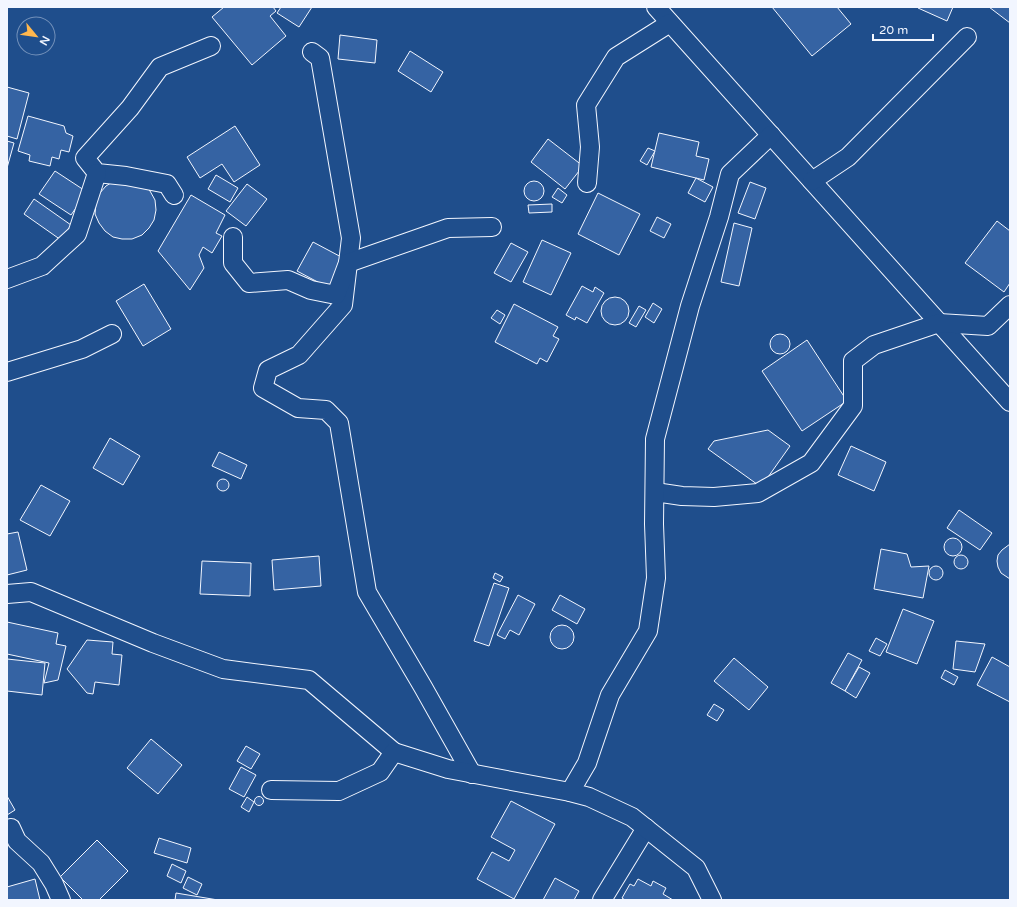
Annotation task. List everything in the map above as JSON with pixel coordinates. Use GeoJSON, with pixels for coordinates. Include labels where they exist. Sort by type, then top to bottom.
{"type":"FeatureCollection","features":[{"type":"Feature","properties":{"kind":"street"},"geometry":{"type":"LineString","coordinates":[[656,7],[1010,402]]}},
{"type":"Feature","properties":{"kind":"street"},"geometry":{"type":"LineString","coordinates":[[587,183],[590,147],[586,105],[616,57],[670,23]]}},
{"type":"Feature","properties":{"kind":"street"},"geometry":{"type":"LineString","coordinates":[[812,181],[848,157],[967,37]]}},
{"type":"Feature","properties":{"kind":"street"},"geometry":{"type":"LineString","coordinates":[[174,195],[167,184],[97,172],[85,158],[130,108],[160,67],[211,46]]}},
{"type":"Feature","properties":{"kind":"street"},"geometry":{"type":"LineString","coordinates":[[312,52],[320,58],[350,230],[351,238],[344,305],[299,355],[268,370],[263,388],[298,408],[326,410],[339,423],[367,592],[472,774]]}},
{"type":"Feature","properties":{"kind":"street"},"geometry":{"type":"LineString","coordinates":[[570,792],[587,763],[610,695],[648,631],[656,578],[655,439],[690,306],[719,217],[730,174],[771,135]]}},
{"type":"Feature","properties":{"kind":"street"},"geometry":{"type":"LineString","coordinates":[[7,279],[42,266],[77,234],[97,172]]}},
{"type":"Feature","properties":{"kind":"street"},"geometry":{"type":"LineString","coordinates":[[348,263],[448,228],[492,227]]}},
{"type":"Feature","properties":{"kind":"street"},"geometry":{"type":"LineString","coordinates":[[233,237],[233,263],[249,283],[288,280],[311,290],[336,295],[348,263]]}},
{"type":"Feature","properties":{"kind":"street"},"geometry":{"type":"LineString","coordinates":[[655,492],[682,496],[714,497],[758,493],[811,463],[853,406],[853,361],[874,345],[939,323],[988,326],[1010,304]]}},
{"type":"Feature","properties":{"kind":"street"},"geometry":{"type":"LineString","coordinates":[[7,372],[82,349],[112,334]]}},
{"type":"Feature","properties":{"kind":"street"},"geometry":{"type":"LineString","coordinates":[[7,594],[31,592],[146,640],[223,669],[309,680],[394,752],[448,769],[570,792],[589,797],[632,818],[696,868],[712,900]]}},
{"type":"Feature","properties":{"kind":"street"},"geometry":{"type":"LineString","coordinates":[[271,790],[339,791],[380,772],[394,752]]}},
{"type":"Feature","properties":{"kind":"street"},"geometry":{"type":"LineString","coordinates":[[11,828],[17,841],[41,863],[54,884],[61,900]]}},
{"type":"Feature","properties":{"kind":"street"},"geometry":{"type":"LineString","coordinates":[[602,900],[646,828]]}},
{"type":"Feature","properties":{"kind":"building"},"geometry":{"type":"Polygon","coordinates":[[[224,7],[273,7],[276,11],[270,16],[286,36],[252,65],[212,17],[224,7]]]}},
{"type":"Feature","properties":{"kind":"building"},"geometry":{"type":"Polygon","coordinates":[[[281,7],[312,7],[299,27],[277,13],[281,7]]]}},
{"type":"Feature","properties":{"kind":"building"},"geometry":{"type":"Polygon","coordinates":[[[772,7],[837,7],[851,24],[812,56],[772,7]]]}},
{"type":"Feature","properties":{"kind":"building"},"geometry":{"type":"Polygon","coordinates":[[[953,7],[947,21],[918,8],[953,7]]]}},
{"type":"Feature","properties":{"kind":"building"},"geometry":{"type":"Polygon","coordinates":[[[989,7],[1010,7],[1010,23],[989,7]]]}},
{"type":"Feature","properties":{"kind":"building"},"geometry":{"type":"Polygon","coordinates":[[[340,35],[377,40],[375,63],[338,59],[340,35]]]}},
{"type":"Feature","properties":{"kind":"building"},"geometry":{"type":"Polygon","coordinates":[[[410,51],[443,72],[431,92],[398,71],[410,51]]]}},
{"type":"Feature","properties":{"kind":"building"},"geometry":{"type":"Polygon","coordinates":[[[7,87],[29,93],[17,139],[7,136],[7,87]]]}},
{"type":"Feature","properties":{"kind":"building"},"geometry":{"type":"Polygon","coordinates":[[[28,116],[64,126],[66,133],[73,136],[69,152],[61,150],[59,159],[52,157],[50,166],[29,161],[30,155],[18,151],[28,116]]]}},
{"type":"Feature","properties":{"kind":"building"},"geometry":{"type":"Polygon","coordinates":[[[235,126],[260,165],[234,182],[222,164],[200,178],[187,157],[235,126]]]}},
{"type":"Feature","properties":{"kind":"building"},"geometry":{"type":"Polygon","coordinates":[[[659,133],[699,142],[696,156],[709,159],[704,180],[651,167],[659,133]]]}},
{"type":"Feature","properties":{"kind":"building"},"geometry":{"type":"Polygon","coordinates":[[[548,139],[583,166],[565,189],[531,162],[548,139]]]}},
{"type":"Feature","properties":{"kind":"building"},"geometry":{"type":"Polygon","coordinates":[[[7,141],[14,143],[7,168],[7,141]]]}},
{"type":"Feature","properties":{"kind":"building"},"geometry":{"type":"Polygon","coordinates":[[[648,148],[655,151],[647,165],[640,161],[648,148]]]}},
{"type":"Feature","properties":{"kind":"building"},"geometry":{"type":"Polygon","coordinates":[[[55,171],[87,192],[71,215],[39,194],[55,171]]]}},
{"type":"Feature","properties":{"kind":"building"},"geometry":{"type":"Polygon","coordinates":[[[216,175],[238,188],[230,202],[208,189],[216,175]]]}},
{"type":"Feature","properties":{"kind":"building"},"geometry":{"type":"Polygon","coordinates":[[[696,178],[713,187],[705,202],[688,193],[696,178]]]}},
{"type":"Feature","properties":{"kind":"building"},"geometry":{"type":"Polygon","coordinates":[[[114,181],[143,184],[150,191],[155,200],[156,210],[154,220],[142,235],[132,239],[113,237],[105,231],[99,223],[95,214],[99,194],[106,186],[114,181]]]}},
{"type":"Feature","properties":{"kind":"building"},"geometry":{"type":"Polygon","coordinates":[[[534,181],[541,184],[544,191],[541,198],[534,201],[527,198],[524,191],[527,184],[534,181]]]}},
{"type":"Feature","properties":{"kind":"building"},"geometry":{"type":"Polygon","coordinates":[[[750,182],[766,188],[755,219],[738,213],[750,182]]]}},
{"type":"Feature","properties":{"kind":"building"},"geometry":{"type":"Polygon","coordinates":[[[247,184],[267,199],[246,226],[226,211],[247,184]]]}},
{"type":"Feature","properties":{"kind":"building"},"geometry":{"type":"Polygon","coordinates":[[[558,188],[567,195],[562,203],[552,197],[558,188]]]}},
{"type":"Feature","properties":{"kind":"building"},"geometry":{"type":"Polygon","coordinates":[[[598,193],[640,214],[619,255],[578,234],[598,193]]]}},
{"type":"Feature","properties":{"kind":"building"},"geometry":{"type":"Polygon","coordinates":[[[191,195],[225,215],[216,233],[222,236],[212,253],[203,247],[199,255],[204,268],[190,290],[158,251],[191,195]]]}},
{"type":"Feature","properties":{"kind":"building"},"geometry":{"type":"Polygon","coordinates":[[[34,199],[71,225],[61,240],[24,214],[34,199]]]}},
{"type":"Feature","properties":{"kind":"building"},"geometry":{"type":"Polygon","coordinates":[[[552,204],[552,212],[529,213],[528,205],[552,204]]]}},
{"type":"Feature","properties":{"kind":"building"},"geometry":{"type":"Polygon","coordinates":[[[657,217],[671,224],[664,238],[650,231],[657,217]]]}},
{"type":"Feature","properties":{"kind":"building"},"geometry":{"type":"Polygon","coordinates":[[[997,221],[1010,231],[1010,283],[1004,292],[965,263],[997,221]]]}},
{"type":"Feature","properties":{"kind":"building"},"geometry":{"type":"Polygon","coordinates":[[[734,223],[752,228],[739,286],[721,282],[734,223]]]}},
{"type":"Feature","properties":{"kind":"building"},"geometry":{"type":"Polygon","coordinates":[[[542,240],[571,253],[551,295],[523,282],[542,240]]]}},
{"type":"Feature","properties":{"kind":"building"},"geometry":{"type":"Polygon","coordinates":[[[313,242],[345,259],[329,288],[297,271],[313,242]]]}},
{"type":"Feature","properties":{"kind":"building"},"geometry":{"type":"Polygon","coordinates":[[[511,243],[528,252],[511,282],[494,273],[511,243]]]}},
{"type":"Feature","properties":{"kind":"building"},"geometry":{"type":"Polygon","coordinates":[[[144,284],[171,329],[143,346],[116,301],[144,284]]]}},
{"type":"Feature","properties":{"kind":"building"},"geometry":{"type":"Polygon","coordinates":[[[582,286],[593,292],[595,287],[604,293],[587,323],[576,317],[575,320],[566,315],[582,286]]]}},
{"type":"Feature","properties":{"kind":"building"},"geometry":{"type":"Polygon","coordinates":[[[615,297],[621,298],[625,301],[628,305],[628,317],[625,321],[621,324],[615,325],[609,324],[605,321],[602,317],[601,311],[602,305],[605,301],[609,298],[615,297]]]}},
{"type":"Feature","properties":{"kind":"building"},"geometry":{"type":"Polygon","coordinates":[[[653,303],[662,309],[654,323],[645,317],[653,303]]]}},
{"type":"Feature","properties":{"kind":"building"},"geometry":{"type":"Polygon","coordinates":[[[514,304],[558,327],[553,336],[559,339],[547,362],[540,358],[537,364],[495,342],[514,304]]]}},
{"type":"Feature","properties":{"kind":"building"},"geometry":{"type":"Polygon","coordinates":[[[639,306],[646,310],[636,327],[629,323],[639,306]]]}},
{"type":"Feature","properties":{"kind":"building"},"geometry":{"type":"Polygon","coordinates":[[[497,310],[505,315],[500,324],[491,318],[497,310]]]}},
{"type":"Feature","properties":{"kind":"building"},"geometry":{"type":"Polygon","coordinates":[[[780,334],[787,337],[790,344],[787,351],[780,354],[773,351],[770,344],[773,337],[780,334]]]}},
{"type":"Feature","properties":{"kind":"building"},"geometry":{"type":"Polygon","coordinates":[[[807,340],[847,401],[802,431],[762,371],[807,340]]]}},
{"type":"Feature","properties":{"kind":"building"},"geometry":{"type":"Polygon","coordinates":[[[768,430],[790,446],[761,487],[708,449],[714,441],[768,430]]]}},
{"type":"Feature","properties":{"kind":"building"},"geometry":{"type":"Polygon","coordinates":[[[110,438],[140,456],[123,485],[93,468],[110,438]]]}},
{"type":"Feature","properties":{"kind":"building"},"geometry":{"type":"Polygon","coordinates":[[[851,446],[886,462],[874,491],[838,475],[851,446]]]}},
{"type":"Feature","properties":{"kind":"building"},"geometry":{"type":"Polygon","coordinates":[[[219,452],[247,465],[241,479],[212,466],[219,452]]]}},
{"type":"Feature","properties":{"kind":"building"},"geometry":{"type":"Polygon","coordinates":[[[225,479],[228,480],[228,490],[221,491],[218,490],[217,483],[218,480],[225,479]]]}},
{"type":"Feature","properties":{"kind":"building"},"geometry":{"type":"Polygon","coordinates":[[[41,485],[70,501],[50,536],[20,520],[41,485]]]}},
{"type":"Feature","properties":{"kind":"building"},"geometry":{"type":"Polygon","coordinates":[[[959,510],[992,533],[980,550],[947,528],[959,510]]]}},
{"type":"Feature","properties":{"kind":"building"},"geometry":{"type":"Polygon","coordinates":[[[18,532],[27,570],[7,575],[7,534],[18,532]]]}},
{"type":"Feature","properties":{"kind":"building"},"geometry":{"type":"Polygon","coordinates":[[[953,538],[959,541],[962,547],[959,553],[953,556],[947,553],[944,547],[947,541],[953,538]]]}},
{"type":"Feature","properties":{"kind":"building"},"geometry":{"type":"Polygon","coordinates":[[[1010,544],[1010,579],[1001,573],[997,561],[998,555],[1010,544]]]}},
{"type":"Feature","properties":{"kind":"building"},"geometry":{"type":"Polygon","coordinates":[[[881,549],[907,554],[911,567],[929,566],[923,598],[874,589],[881,549]]]}},
{"type":"Feature","properties":{"kind":"building"},"geometry":{"type":"Polygon","coordinates":[[[958,555],[964,555],[968,559],[968,565],[964,569],[958,569],[954,565],[954,559],[958,555]]]}},
{"type":"Feature","properties":{"kind":"building"},"geometry":{"type":"Polygon","coordinates":[[[319,556],[321,586],[274,590],[272,560],[319,556]]]}},
{"type":"Feature","properties":{"kind":"building"},"geometry":{"type":"Polygon","coordinates":[[[202,561],[251,563],[250,596],[200,594],[202,561]]]}},
{"type":"Feature","properties":{"kind":"building"},"geometry":{"type":"Polygon","coordinates":[[[936,566],[941,568],[943,573],[941,578],[936,580],[931,578],[929,573],[931,568],[936,566]]]}},
{"type":"Feature","properties":{"kind":"building"},"geometry":{"type":"Polygon","coordinates":[[[495,573],[503,577],[500,582],[493,578],[495,573]]]}},
{"type":"Feature","properties":{"kind":"building"},"geometry":{"type":"Polygon","coordinates":[[[494,583],[509,588],[489,646],[474,641],[494,583]]]}},
{"type":"Feature","properties":{"kind":"building"},"geometry":{"type":"Polygon","coordinates":[[[518,595],[535,604],[519,635],[510,630],[505,639],[497,635],[518,595]]]}},
{"type":"Feature","properties":{"kind":"building"},"geometry":{"type":"Polygon","coordinates":[[[560,595],[585,609],[577,624],[552,610],[560,595]]]}},
{"type":"Feature","properties":{"kind":"building"},"geometry":{"type":"Polygon","coordinates":[[[903,609],[934,621],[917,664],[886,652],[903,609]]]}},
{"type":"Feature","properties":{"kind":"building"},"geometry":{"type":"Polygon","coordinates":[[[7,622],[58,633],[56,644],[66,646],[58,680],[44,683],[49,663],[7,654],[7,622]]]}},
{"type":"Feature","properties":{"kind":"building"},"geometry":{"type":"Polygon","coordinates":[[[562,625],[571,628],[574,637],[571,646],[562,649],[553,646],[550,637],[553,628],[562,625]]]}},
{"type":"Feature","properties":{"kind":"building"},"geometry":{"type":"Polygon","coordinates":[[[876,638],[887,644],[880,656],[869,651],[876,638]]]}},
{"type":"Feature","properties":{"kind":"building"},"geometry":{"type":"Polygon","coordinates":[[[87,640],[113,642],[112,654],[122,655],[119,685],[95,682],[93,694],[87,693],[67,669],[87,640]]]}},
{"type":"Feature","properties":{"kind":"building"},"geometry":{"type":"Polygon","coordinates":[[[956,641],[985,644],[975,672],[953,669],[956,641]]]}},
{"type":"Feature","properties":{"kind":"building"},"geometry":{"type":"Polygon","coordinates":[[[848,653],[862,660],[845,691],[831,683],[848,653]]]}},
{"type":"Feature","properties":{"kind":"building"},"geometry":{"type":"Polygon","coordinates":[[[992,657],[1010,667],[1010,702],[977,685],[992,657]]]}},
{"type":"Feature","properties":{"kind":"building"},"geometry":{"type":"Polygon","coordinates":[[[734,658],[768,687],[749,710],[714,681],[734,658]]]}},
{"type":"Feature","properties":{"kind":"building"},"geometry":{"type":"Polygon","coordinates":[[[7,659],[45,663],[42,695],[7,691],[7,659]]]}},
{"type":"Feature","properties":{"kind":"building"},"geometry":{"type":"Polygon","coordinates":[[[859,667],[870,673],[856,698],[845,691],[859,667]]]}},
{"type":"Feature","properties":{"kind":"building"},"geometry":{"type":"Polygon","coordinates":[[[945,670],[958,677],[954,685],[941,678],[945,670]]]}},
{"type":"Feature","properties":{"kind":"building"},"geometry":{"type":"Polygon","coordinates":[[[714,704],[724,710],[717,721],[707,715],[714,704]]]}},
{"type":"Feature","properties":{"kind":"building"},"geometry":{"type":"Polygon","coordinates":[[[151,739],[182,765],[158,794],[127,768],[151,739]]]}},
{"type":"Feature","properties":{"kind":"building"},"geometry":{"type":"Polygon","coordinates":[[[246,746],[260,754],[251,769],[237,761],[246,746]]]}},
{"type":"Feature","properties":{"kind":"building"},"geometry":{"type":"Polygon","coordinates":[[[241,767],[256,775],[244,797],[229,789],[241,767]]]}},
{"type":"Feature","properties":{"kind":"building"},"geometry":{"type":"Polygon","coordinates":[[[7,796],[15,810],[7,815],[7,796]]]}},
{"type":"Feature","properties":{"kind":"building"},"geometry":{"type":"Polygon","coordinates":[[[259,796],[264,801],[259,806],[254,801],[259,796]]]}},
{"type":"Feature","properties":{"kind":"building"},"geometry":{"type":"Polygon","coordinates":[[[247,797],[254,802],[249,812],[241,807],[247,797]]]}},
{"type":"Feature","properties":{"kind":"building"},"geometry":{"type":"Polygon","coordinates":[[[511,801],[555,824],[514,899],[477,879],[492,852],[509,861],[515,850],[491,837],[511,801]]]}},
{"type":"Feature","properties":{"kind":"building"},"geometry":{"type":"Polygon","coordinates":[[[159,838],[191,848],[187,863],[154,853],[159,838]]]}},
{"type":"Feature","properties":{"kind":"building"},"geometry":{"type":"Polygon","coordinates":[[[97,840],[128,871],[99,900],[83,900],[60,877],[97,840]]]}},
{"type":"Feature","properties":{"kind":"building"},"geometry":{"type":"Polygon","coordinates":[[[172,864],[186,871],[181,883],[167,876],[172,864]]]}},
{"type":"Feature","properties":{"kind":"building"},"geometry":{"type":"Polygon","coordinates":[[[188,877],[202,884],[197,895],[183,888],[188,877]]]}},
{"type":"Feature","properties":{"kind":"building"},"geometry":{"type":"Polygon","coordinates":[[[555,878],[579,891],[574,900],[543,900],[555,878]]]}},
{"type":"Feature","properties":{"kind":"building"},"geometry":{"type":"Polygon","coordinates":[[[35,879],[40,900],[7,900],[7,887],[35,879]]]}},
{"type":"Feature","properties":{"kind":"building"},"geometry":{"type":"Polygon","coordinates":[[[638,879],[651,886],[653,881],[666,888],[663,894],[673,900],[625,900],[622,898],[630,884],[634,886],[638,879]]]}},
{"type":"Feature","properties":{"kind":"building"},"geometry":{"type":"Polygon","coordinates":[[[176,893],[218,900],[175,900],[176,893]]]}}]}
